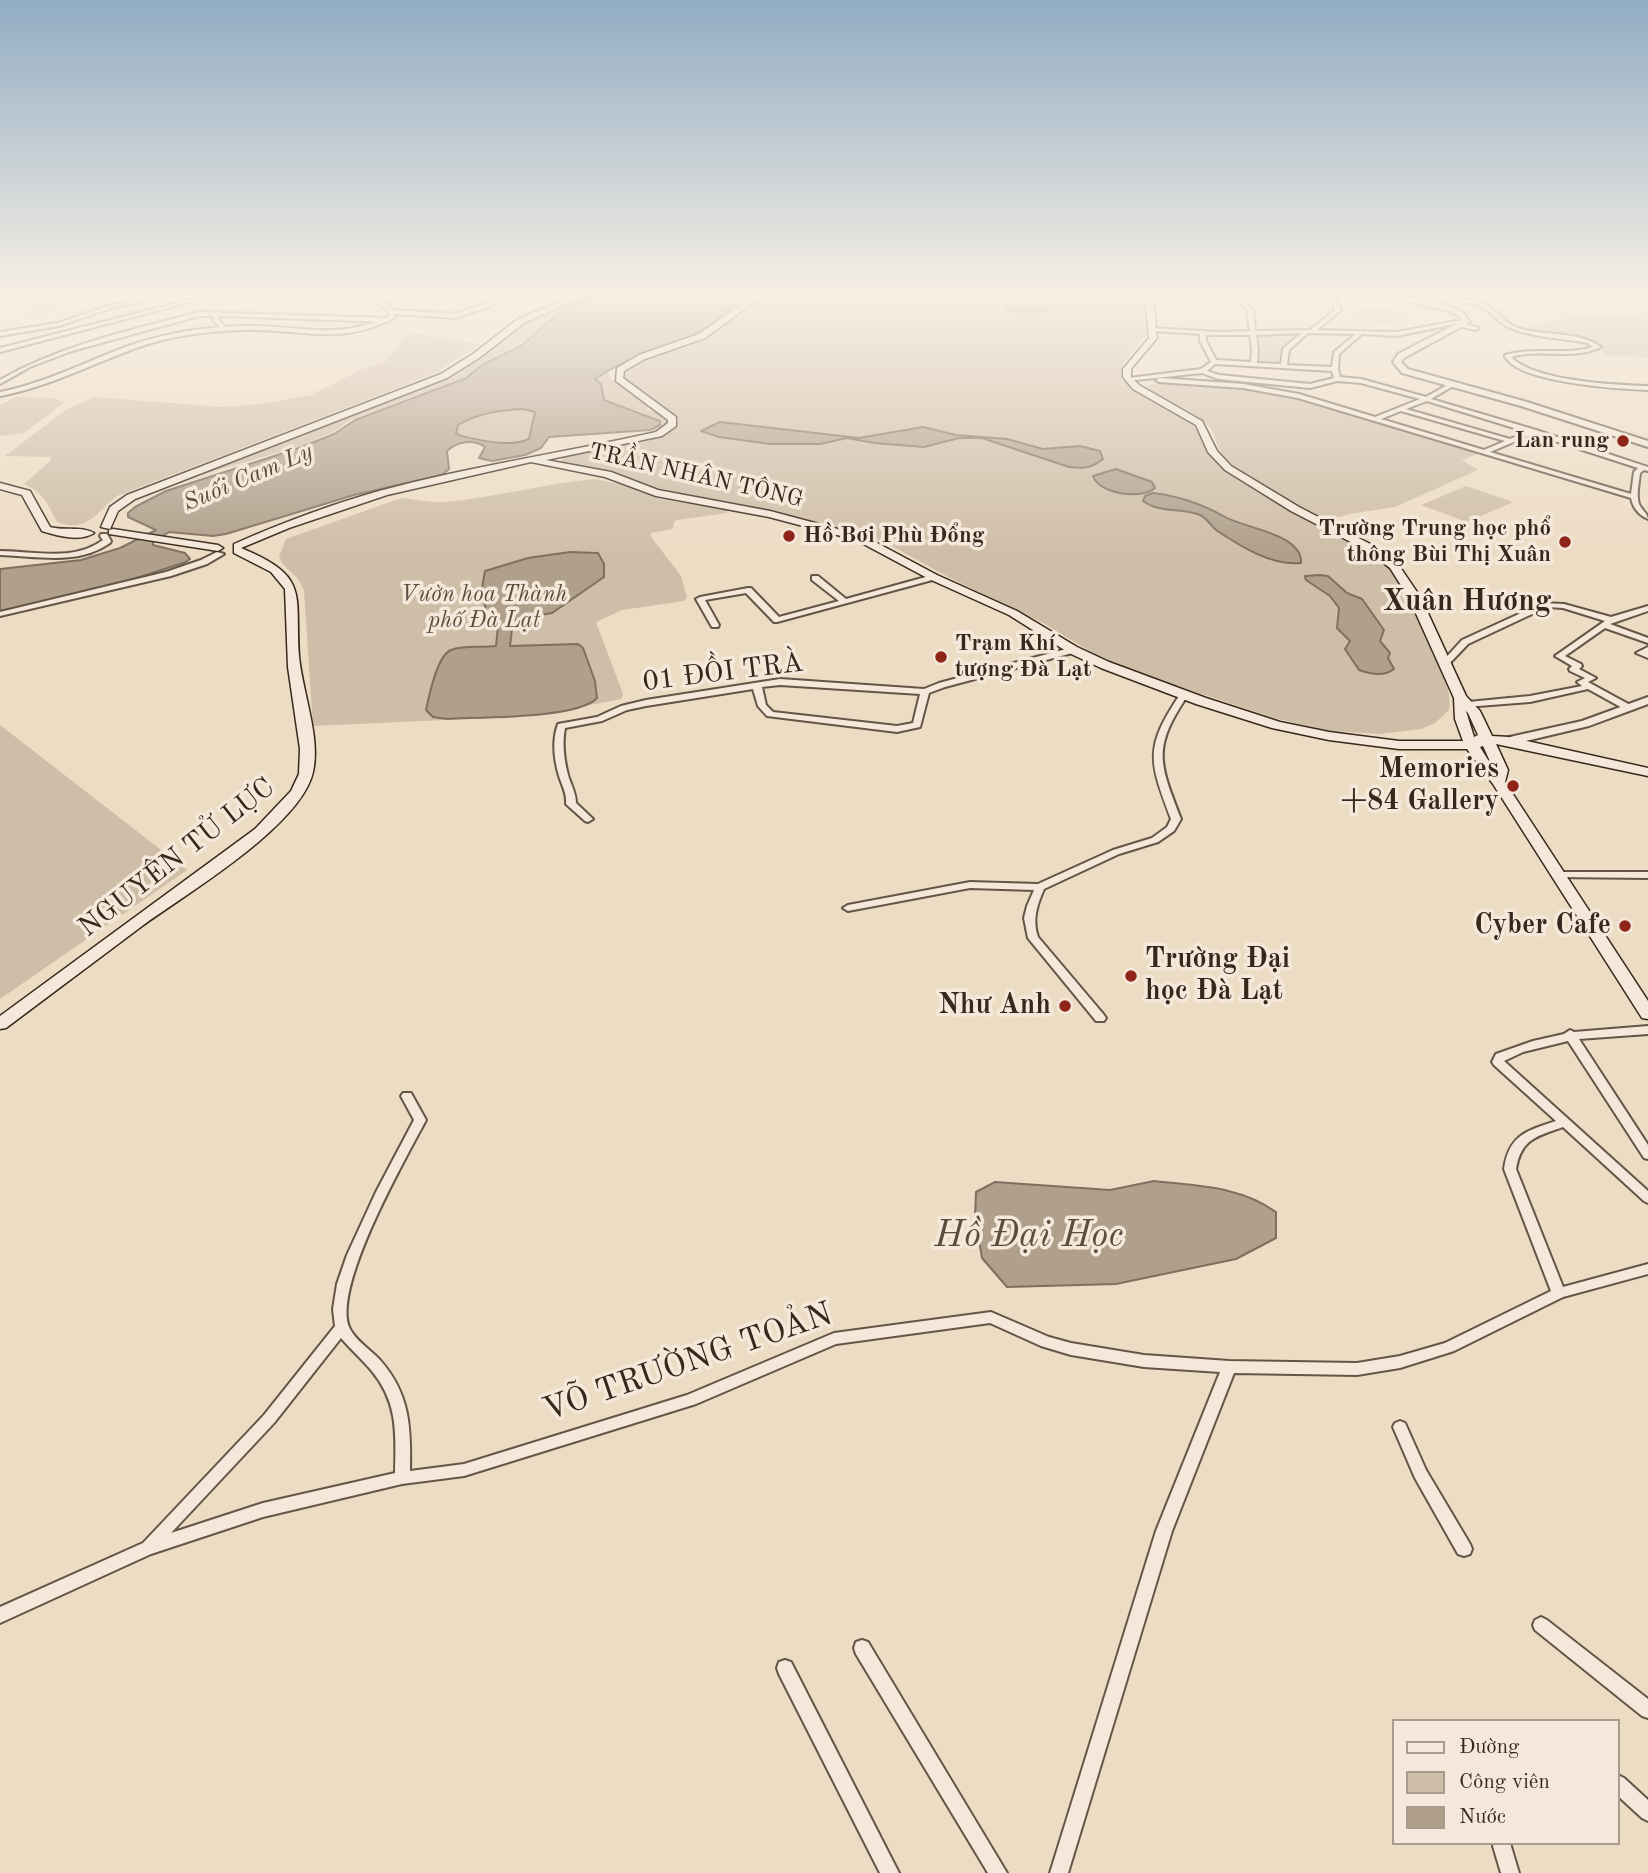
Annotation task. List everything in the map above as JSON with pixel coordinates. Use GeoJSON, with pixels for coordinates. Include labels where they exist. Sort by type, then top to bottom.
{"type":"FeatureCollection","features":[{"type":"Feature","properties":{"kind":"main road"},"geometry":{"type":"LineString","coordinates":[[108,532],[114,509],[131,497],[430,381]]}},
{"type":"Feature","properties":{"kind":"main road"},"geometry":{"type":"LineString","coordinates":[[0,486],[26,494],[46,530],[64,534],[142,534],[219,551],[238,548],[285,526],[382,493],[649,436],[669,429],[673,419],[622,381]]}},
{"type":"Feature","properties":{"kind":"main road"},"geometry":{"type":"LineString","coordinates":[[1131,381],[1142,391],[1199,423],[1213,452],[1228,468],[1294,509],[1372,550],[1394,566],[1415,598],[1464,702],[1474,711],[1501,770],[1498,782]]}},
{"type":"Feature","properties":{"kind":"main road","name":"TRẦN NHÂN TÔNG"},"geometry":{"type":"LineString","coordinates":[[533,460],[617,477],[656,493],[821,526],[871,543],[933,577],[1013,613],[1073,650],[1184,695],[1287,727],[1399,745],[1509,741],[1648,772]]}},
{"type":"Feature","properties":{"kind":"main road","name":"NGUYÊN TỬ LỰC"},"geometry":{"type":"LineString","coordinates":[[0,1024],[227,857],[275,818],[298,793],[307,771],[307,756],[295,672],[291,584],[281,573],[238,548]]}},
{"type":"Feature","properties":{"kind":"main road"},"geometry":{"type":"LineString","coordinates":[[1464,702],[1457,710],[1485,769],[1498,782],[1648,1014]]}},
{"type":"Feature","properties":{"kind":"street"},"geometry":{"type":"LineString","coordinates":[[0,394],[46,381]]}},
{"type":"Feature","properties":{"kind":"street"},"geometry":{"type":"LineString","coordinates":[[1165,381],[1276,391],[1634,497]]}},
{"type":"Feature","properties":{"kind":"street"},"geometry":{"type":"LineString","coordinates":[[1263,381],[1310,386],[1328,381]]}},
{"type":"Feature","properties":{"kind":"street"},"geometry":{"type":"LineString","coordinates":[[1362,381],[1534,431],[1645,469]]}},
{"type":"Feature","properties":{"kind":"street"},"geometry":{"type":"LineString","coordinates":[[1437,381],[1524,404],[1648,444]]}},
{"type":"Feature","properties":{"kind":"street"},"geometry":{"type":"LineString","coordinates":[[1592,381],[1648,388]]}},
{"type":"Feature","properties":{"kind":"street"},"geometry":{"type":"LineString","coordinates":[[1375,419],[1403,410],[1451,385]]}},
{"type":"Feature","properties":{"kind":"street"},"geometry":{"type":"LineString","coordinates":[[1403,410],[1508,440]]}},
{"type":"Feature","properties":{"kind":"street"},"geometry":{"type":"LineString","coordinates":[[1484,452],[1534,431]]}},
{"type":"Feature","properties":{"kind":"street"},"geometry":{"type":"LineString","coordinates":[[1645,469],[1637,472],[1634,497],[1637,509],[1648,517]]}},
{"type":"Feature","properties":{"kind":"street"},"geometry":{"type":"LineString","coordinates":[[0,553],[71,554],[100,547],[107,541],[108,532]]}},
{"type":"Feature","properties":{"kind":"street"},"geometry":{"type":"LineString","coordinates":[[0,614],[168,574],[219,551]]}},
{"type":"Feature","properties":{"kind":"street"},"geometry":{"type":"LineString","coordinates":[[715,625],[700,599],[748,590],[777,620],[933,577]]}},
{"type":"Feature","properties":{"kind":"street"},"geometry":{"type":"LineString","coordinates":[[815,578],[843,600]]}},
{"type":"Feature","properties":{"kind":"street"},"geometry":{"type":"LineString","coordinates":[[1445,663],[1465,642],[1546,605],[1564,606],[1608,622],[1648,641]]}},
{"type":"Feature","properties":{"kind":"street"},"geometry":{"type":"LineString","coordinates":[[1629,708],[1581,682],[1592,678],[1573,669],[1578,666],[1559,656],[1608,622],[1648,608]]}},
{"type":"Feature","properties":{"kind":"street"},"geometry":{"type":"LineString","coordinates":[[1648,649],[1640,653],[1648,656]]}},
{"type":"Feature","properties":{"kind":"street","name":"01 ĐỒI TRÀ"},"geometry":{"type":"LineString","coordinates":[[588,819],[571,804],[572,796],[558,747],[561,726],[599,719],[624,708],[646,703],[757,686],[801,682],[925,692],[1073,650]]}},
{"type":"Feature","properties":{"kind":"street"},"geometry":{"type":"LineString","coordinates":[[757,686],[762,706],[770,713],[897,729],[918,726],[925,692]]}},
{"type":"Feature","properties":{"kind":"street"},"geometry":{"type":"LineString","coordinates":[[1464,702],[1530,699],[1588,687]]}},
{"type":"Feature","properties":{"kind":"street"},"geometry":{"type":"LineString","coordinates":[[848,908],[970,884],[1040,887],[1116,852],[1155,839],[1171,829],[1176,819],[1163,789],[1157,764],[1158,736],[1184,695]]}},
{"type":"Feature","properties":{"kind":"street"},"geometry":{"type":"LineString","coordinates":[[1509,741],[1585,724],[1648,700]]}},
{"type":"Feature","properties":{"kind":"street"},"geometry":{"type":"LineString","coordinates":[[1556,875],[1648,875]]}},
{"type":"Feature","properties":{"kind":"street"},"geometry":{"type":"LineString","coordinates":[[1040,887],[1029,911],[1033,938],[1100,1018]]}},
{"type":"Feature","properties":{"kind":"street"},"geometry":{"type":"LineString","coordinates":[[1648,1030],[1570,1034],[1520,1049],[1500,1057],[1498,1062],[1648,1198]]}},
{"type":"Feature","properties":{"kind":"street"},"geometry":{"type":"LineString","coordinates":[[1570,1034],[1648,1155]]}},
{"type":"Feature","properties":{"kind":"street"},"geometry":{"type":"LineString","coordinates":[[402,1478],[404,1419],[386,1376],[342,1327],[339,1302],[347,1271],[420,1120],[407,1096]]}},
{"type":"Feature","properties":{"kind":"street"},"geometry":{"type":"LineString","coordinates":[[1559,1293],[1510,1169],[1511,1152],[1521,1139],[1563,1123]]}},
{"type":"Feature","properties":{"kind":"street","name":"VÕ TRƯỜNG TOẢN"},"geometry":{"type":"LineString","coordinates":[[0,1615],[147,1548],[263,1510],[402,1478],[464,1470],[691,1400],[834,1339],[991,1317],[1046,1342],[1071,1349],[1144,1361],[1229,1367],[1357,1369],[1400,1363],[1449,1347],[1559,1293],[1648,1269]]}},
{"type":"Feature","properties":{"kind":"street"},"geometry":{"type":"LineString","coordinates":[[147,1548],[269,1419],[342,1327]]}},
{"type":"Feature","properties":{"kind":"street"},"geometry":{"type":"LineString","coordinates":[[1059,1873],[1164,1531],[1229,1367]]}},
{"type":"Feature","properties":{"kind":"street"},"geometry":{"type":"LineString","coordinates":[[1400,1427],[1420,1473],[1464,1549]]}},
{"type":"Feature","properties":{"kind":"street"},"geometry":{"type":"LineString","coordinates":[[1541,1625],[1648,1710]]}},
{"type":"Feature","properties":{"kind":"street"},"geometry":{"type":"LineString","coordinates":[[862,1648],[998,1873]]}},
{"type":"Feature","properties":{"kind":"street"},"geometry":{"type":"LineString","coordinates":[[785,1668],[890,1873]]}},
{"type":"Feature","properties":{"kind":"street"},"geometry":{"type":"LineString","coordinates":[[1620,1786],[1648,1812]]}},
{"type":"Feature","properties":{"kind":"street"},"geometry":{"type":"LineString","coordinates":[[1502,1846],[1510,1873]]}},
{"type":"Feature","properties":{"kind":"green space"},"geometry":{"type":"Polygon","coordinates":[[[338,381],[414,381],[117,496],[91,519],[77,525],[57,522],[41,495],[24,484],[51,460],[50,457],[5,456],[67,409],[95,397],[221,407],[260,404],[311,395],[338,381]]]}},
{"type":"Feature","properties":{"kind":"green space"},"geometry":{"type":"Polygon","coordinates":[[[425,381],[453,381],[352,419],[333,432],[301,446],[197,476],[191,475],[425,381]]]}},
{"type":"Feature","properties":{"kind":"green space"},"geometry":{"type":"Polygon","coordinates":[[[597,381],[616,381],[649,404],[646,410],[660,413],[667,420],[667,425],[650,433],[661,422],[642,412],[603,400],[602,387],[597,381]]]}},
{"type":"Feature","properties":{"kind":"green space"},"geometry":{"type":"Polygon","coordinates":[[[1125,381],[1136,391],[1191,423],[1213,459],[1224,470],[1278,504],[1366,550],[1385,564],[1404,590],[1441,671],[1449,695],[1449,710],[1435,723],[1421,729],[1380,734],[1329,731],[1274,718],[1109,663],[1043,623],[950,578],[892,546],[851,530],[746,505],[657,489],[620,475],[560,462],[564,457],[661,435],[677,427],[678,418],[627,382],[1125,381]]]}},
{"type":"Feature","properties":{"kind":"green space"},"geometry":{"type":"Polygon","coordinates":[[[1192,383],[1234,387],[1315,403],[1475,452],[1477,454],[1462,460],[1478,470],[1395,507],[1349,514],[1326,521],[1258,485],[1234,467],[1221,453],[1207,424],[1147,387],[1150,384],[1192,383]]]}},
{"type":"Feature","properties":{"kind":"green space"},"geometry":{"type":"Polygon","coordinates":[[[16,397],[52,398],[65,402],[24,433],[0,436],[0,405],[16,397]]]}},
{"type":"Feature","properties":{"kind":"green space"},"geometry":{"type":"Polygon","coordinates":[[[523,409],[536,412],[530,438],[525,442],[496,442],[456,433],[459,426],[474,416],[523,409]]]}},
{"type":"Feature","properties":{"kind":"green space","name":"Vườn hoa Thành phố Đà Lạt"},"geometry":{"type":"Polygon","coordinates":[[[596,479],[619,484],[659,499],[727,510],[727,513],[677,520],[673,529],[651,533],[681,576],[687,597],[684,601],[622,610],[596,622],[623,694],[621,699],[533,716],[313,726],[304,591],[299,580],[279,557],[286,539],[401,498],[444,502],[596,479]]]}},
{"type":"Feature","properties":{"kind":"green space"},"geometry":{"type":"Polygon","coordinates":[[[1466,486],[1513,502],[1467,522],[1421,505],[1466,486]]]}},
{"type":"Feature","properties":{"kind":"green space"},"geometry":{"type":"Polygon","coordinates":[[[0,725],[187,870],[0,999],[0,725]]]}},
{"type":"Feature","properties":{"kind":"water","name":"Suối Cam Ly"},"geometry":{"type":"Polygon","coordinates":[[[457,381],[598,381],[601,384],[604,400],[660,421],[660,425],[650,430],[549,437],[541,448],[525,455],[492,461],[479,458],[485,447],[481,444],[461,443],[447,451],[449,469],[442,475],[354,495],[226,534],[213,536],[169,532],[153,542],[153,545],[185,553],[190,559],[186,562],[118,584],[0,611],[0,569],[81,560],[120,548],[156,530],[128,517],[128,513],[135,507],[166,491],[299,448],[334,434],[355,420],[457,381]],[[523,409],[482,415],[458,425],[456,433],[495,442],[513,443],[529,439],[535,412],[523,409]]]}},
{"type":"Feature","properties":{"kind":"water"},"geometry":{"type":"Polygon","coordinates":[[[720,422],[859,438],[923,427],[956,435],[1007,439],[1043,449],[1080,446],[1100,451],[1103,459],[1088,467],[1069,467],[982,438],[959,438],[924,447],[847,438],[820,444],[770,444],[719,437],[701,431],[720,422]]]}},
{"type":"Feature","properties":{"kind":"water"},"geometry":{"type":"Polygon","coordinates":[[[1116,469],[1152,482],[1155,488],[1140,494],[1121,493],[1103,487],[1093,476],[1116,469]]]}},
{"type":"Feature","properties":{"kind":"water"},"geometry":{"type":"Polygon","coordinates":[[[1153,493],[1191,502],[1234,521],[1271,533],[1293,545],[1299,553],[1301,563],[1278,561],[1256,554],[1216,530],[1200,515],[1157,508],[1143,501],[1145,496],[1153,493]]]}},
{"type":"Feature","properties":{"kind":"water"},"geometry":{"type":"Polygon","coordinates":[[[570,552],[598,553],[604,564],[604,577],[552,613],[513,620],[510,646],[578,644],[583,648],[595,681],[597,698],[570,710],[549,713],[447,719],[433,717],[426,710],[434,677],[446,653],[462,648],[496,646],[498,626],[486,612],[482,588],[485,571],[528,558],[570,552]]]}},
{"type":"Feature","properties":{"kind":"water"},"geometry":{"type":"Polygon","coordinates":[[[1305,576],[1328,576],[1347,593],[1362,599],[1384,630],[1380,641],[1390,653],[1388,658],[1394,669],[1381,674],[1359,670],[1345,649],[1350,641],[1337,628],[1339,608],[1330,596],[1306,580],[1305,576]]]}},
{"type":"Feature","properties":{"kind":"water","name":"Hồ Đại Học"},"geometry":{"type":"Polygon","coordinates":[[[1154,1181],[1233,1192],[1262,1203],[1276,1212],[1276,1238],[1236,1259],[1116,1284],[1007,1287],[982,1258],[975,1217],[976,1192],[995,1182],[1110,1190],[1154,1181]]]}},
{"type":"Feature","properties":{"kind":"place","name":"Lan rung"},"geometry":{"type":"Point","coordinates":[1623,441]}},
{"type":"Feature","properties":{"kind":"place","name":"Hồ Bơi Phù Đổng"},"geometry":{"type":"Point","coordinates":[789,536]}},
{"type":"Feature","properties":{"kind":"place","name":"Trường Trung học phổ thông Bùi Thị Xuân"},"geometry":{"type":"Point","coordinates":[1565,542]}},
{"type":"Feature","properties":{"kind":"place","name":"Trạm Khí tượng Đà Lạt"},"geometry":{"type":"Point","coordinates":[941,657]}},
{"type":"Feature","properties":{"kind":"place","name":"Memories +84 Gallery"},"geometry":{"type":"Point","coordinates":[1513,786]}},
{"type":"Feature","properties":{"kind":"place","name":"Cyber Cafe"},"geometry":{"type":"Point","coordinates":[1625,926]}},
{"type":"Feature","properties":{"kind":"place","name":"Trường Đại học Đà Lạt"},"geometry":{"type":"Point","coordinates":[1131,976]}},
{"type":"Feature","properties":{"kind":"place","name":"Như Anh"},"geometry":{"type":"Point","coordinates":[1065,1006]}},
{"type":"Feature","properties":{"kind":"district","name":"Xuân Hương"},"geometry":{"type":"Point","coordinates":[1467,602]}}]}
